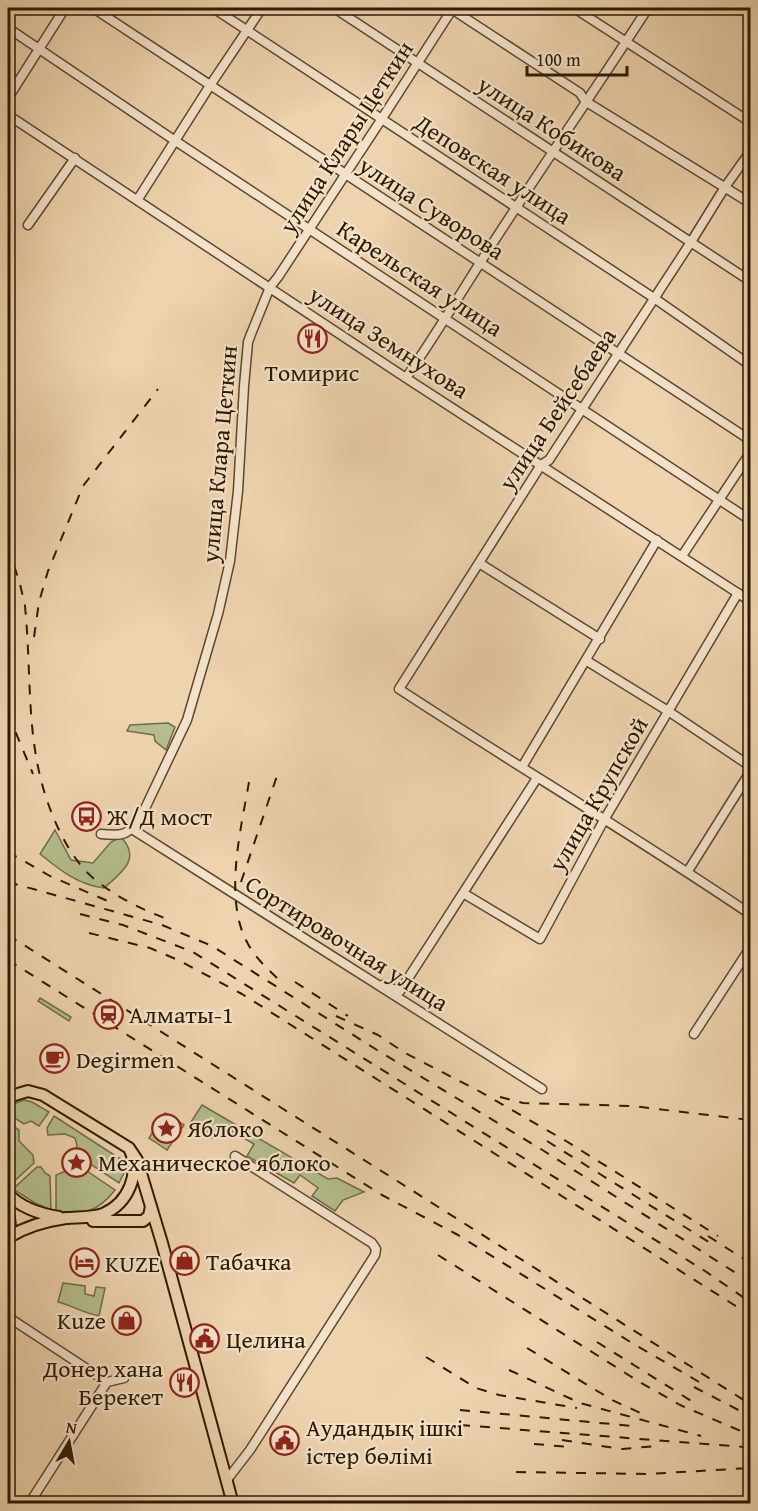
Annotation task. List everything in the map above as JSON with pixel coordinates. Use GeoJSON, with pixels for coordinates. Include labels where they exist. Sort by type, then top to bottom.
{"type":"FeatureCollection","features":[{"type":"Feature","properties":{"kind":"main road"},"geometry":{"type":"LineString","coordinates":[[8,1102],[12,1095],[28,1091],[43,1095],[129,1148],[137,1160],[233,1503]]}},
{"type":"Feature","properties":{"kind":"main road"},"geometry":{"type":"LineString","coordinates":[[8,1238],[30,1226],[66,1218],[102,1214],[115,1206],[131,1186],[135,1170],[129,1148]]}},
{"type":"Feature","properties":{"kind":"main road"},"geometry":{"type":"LineString","coordinates":[[8,1194],[22,1206],[34,1211],[66,1218],[143,1221],[151,1212],[151,1206]]}},
{"type":"Feature","properties":{"kind":"main road"},"geometry":{"type":"LineString","coordinates":[[8,1209],[10,1218],[8,1238]]}},
{"type":"Feature","properties":{"kind":"main road"},"geometry":{"type":"LineString","coordinates":[[125,1222],[148,1227],[158,1235],[162,1243]]}},
{"type":"Feature","properties":{"kind":"street"},"geometry":{"type":"LineString","coordinates":[[8,98],[65,8]]}},
{"type":"Feature","properties":{"kind":"street","name":"улица Суворова"},"geometry":{"type":"LineString","coordinates":[[93,8],[750,440]]}},
{"type":"Feature","properties":{"kind":"street","name":"Деповская улица"},"geometry":{"type":"LineString","coordinates":[[213,8],[654,298],[750,365]]}},
{"type":"Feature","properties":{"kind":"street"},"geometry":{"type":"LineString","coordinates":[[138,199],[174,140],[262,8]]}},
{"type":"Feature","properties":{"kind":"street","name":"улица Кобикова"},"geometry":{"type":"LineString","coordinates":[[334,8],[750,281]]}},
{"type":"Feature","properties":{"kind":"street"},"geometry":{"type":"LineString","coordinates":[[452,8],[580,93],[585,101],[750,203]]}},
{"type":"Feature","properties":{"kind":"street","name":"улица Клары Цеткин"},"geometry":{"type":"LineString","coordinates":[[270,287],[452,8]]}},
{"type":"Feature","properties":{"kind":"street"},"geometry":{"type":"LineString","coordinates":[[574,8],[750,122]]}},
{"type":"Feature","properties":{"kind":"street"},"geometry":{"type":"LineString","coordinates":[[406,378],[447,318],[585,101],[648,8]]}},
{"type":"Feature","properties":{"kind":"street","name":"Карельская улица"},"geometry":{"type":"LineString","coordinates":[[8,28],[750,520]]}},
{"type":"Feature","properties":{"kind":"street","name":"улица Земнухова"},"geometry":{"type":"LineString","coordinates":[[8,115],[406,378],[750,601]]}},
{"type":"Feature","properties":{"kind":"street","name":"улица Бейсебаева"},"geometry":{"type":"LineString","coordinates":[[522,767],[399,689],[541,465],[549,460],[584,409],[725,187],[750,152]]}},
{"type":"Feature","properties":{"kind":"street"},"geometry":{"type":"LineString","coordinates":[[28,225],[75,158]]}},
{"type":"Feature","properties":{"kind":"street","name":"улица Клара Цеткин"},"geometry":{"type":"LineString","coordinates":[[132,830],[140,819],[187,720],[218,614],[234,537],[248,342],[270,287]]}},
{"type":"Feature","properties":{"kind":"street"},"geometry":{"type":"LineString","coordinates":[[682,556],[750,453]]}},
{"type":"Feature","properties":{"kind":"street"},"geometry":{"type":"LineString","coordinates":[[657,540],[522,767],[688,871],[750,914]]}},
{"type":"Feature","properties":{"kind":"street"},"geometry":{"type":"LineString","coordinates":[[479,563],[600,639]]}},
{"type":"Feature","properties":{"kind":"street","name":"улица Крупской"},"geometry":{"type":"LineString","coordinates":[[463,893],[540,939],[604,820],[738,593]]}},
{"type":"Feature","properties":{"kind":"street"},"geometry":{"type":"LineString","coordinates":[[587,661],[668,711],[750,766]]}},
{"type":"Feature","properties":{"kind":"street"},"geometry":{"type":"LineString","coordinates":[[688,871],[750,772]]}},
{"type":"Feature","properties":{"kind":"street"},"geometry":{"type":"LineString","coordinates":[[369,981],[400,991],[537,778]]}},
{"type":"Feature","properties":{"kind":"street"},"geometry":{"type":"LineString","coordinates":[[101,834],[123,834],[132,830]]}},
{"type":"Feature","properties":{"kind":"street","name":"Сортировочная улица"},"geometry":{"type":"LineString","coordinates":[[132,830],[542,1089]]}},
{"type":"Feature","properties":{"kind":"street"},"geometry":{"type":"LineString","coordinates":[[694,1034],[750,948]]}},
{"type":"Feature","properties":{"kind":"street"},"geometry":{"type":"LineString","coordinates":[[226,1480],[250,1450],[375,1256],[376,1249],[372,1243],[235,1156]]}},
{"type":"Feature","properties":{"kind":"street"},"geometry":{"type":"LineString","coordinates":[[8,1317],[106,1382]]}},
{"type":"Feature","properties":{"kind":"street"},"geometry":{"type":"LineString","coordinates":[[29,1503],[106,1382],[124,1378]]}},
{"type":"Feature","properties":{"kind":"street"},"geometry":{"type":"LineString","coordinates":[[8,1498],[17,1503]]}},
{"type":"Feature","properties":{"kind":"green space"},"geometry":{"type":"Polygon","coordinates":[[[168,723],[175,727],[166,750],[155,741],[154,735],[127,731],[130,725],[168,723]]]}},
{"type":"Feature","properties":{"kind":"green space"},"geometry":{"type":"Polygon","coordinates":[[[55,830],[71,860],[93,863],[111,842],[121,837],[130,852],[127,865],[104,888],[86,884],[62,871],[40,854],[55,830]]]}},
{"type":"Feature","properties":{"kind":"green space"},"geometry":{"type":"Polygon","coordinates":[[[40,998],[71,1017],[69,1021],[38,1001],[40,998]]]}},
{"type":"Feature","properties":{"kind":"green space"},"geometry":{"type":"Polygon","coordinates":[[[24,1100],[49,1112],[39,1126],[31,1121],[24,1124],[8,1114],[16,1103],[24,1100]]]}},
{"type":"Feature","properties":{"kind":"green space"},"geometry":{"type":"Polygon","coordinates":[[[202,1105],[328,1179],[337,1178],[364,1192],[343,1200],[335,1211],[312,1196],[318,1188],[300,1175],[294,1183],[247,1156],[254,1144],[221,1125],[212,1138],[189,1125],[202,1105]]]}},
{"type":"Feature","properties":{"kind":"green space"},"geometry":{"type":"Polygon","coordinates":[[[165,1113],[184,1125],[167,1150],[149,1138],[165,1113]]]}},
{"type":"Feature","properties":{"kind":"green space"},"geometry":{"type":"Polygon","coordinates":[[[54,1116],[122,1160],[125,1171],[119,1183],[75,1154],[77,1145],[75,1138],[65,1134],[48,1135],[47,1128],[54,1116]]]}},
{"type":"Feature","properties":{"kind":"green space"},"geometry":{"type":"Polygon","coordinates":[[[8,1123],[19,1130],[19,1141],[33,1155],[34,1163],[10,1185],[8,1182],[8,1123]]]}},
{"type":"Feature","properties":{"kind":"green space"},"geometry":{"type":"Polygon","coordinates":[[[72,1161],[115,1190],[103,1203],[90,1210],[56,1211],[56,1175],[66,1171],[72,1161]]]}},
{"type":"Feature","properties":{"kind":"green space"},"geometry":{"type":"Polygon","coordinates":[[[37,1167],[41,1167],[50,1176],[51,1210],[13,1189],[37,1167]]]}},
{"type":"Feature","properties":{"kind":"green space"},"geometry":{"type":"Polygon","coordinates":[[[63,1283],[85,1286],[85,1294],[94,1296],[96,1287],[105,1288],[99,1316],[58,1302],[63,1283]]]}},
{"type":"Feature","properties":{"kind":"railway"},"geometry":{"type":"LineString","coordinates":[[34,637],[39,602],[48,571],[83,486],[158,389]]}},
{"type":"Feature","properties":{"kind":"railway"},"geometry":{"type":"LineString","coordinates":[[8,547],[25,606],[35,748],[48,804],[68,847],[95,880],[125,900],[167,919]]}},
{"type":"Feature","properties":{"kind":"railway"},"geometry":{"type":"LineString","coordinates":[[8,714],[33,774]]}},
{"type":"Feature","properties":{"kind":"railway"},"geometry":{"type":"LineString","coordinates":[[241,882],[279,770]]}},
{"type":"Feature","properties":{"kind":"railway"},"geometry":{"type":"LineString","coordinates":[[249,782],[236,864],[236,907],[248,944],[281,982]]}},
{"type":"Feature","properties":{"kind":"railway"},"geometry":{"type":"LineString","coordinates":[[8,852],[50,876],[110,902]]}},
{"type":"Feature","properties":{"kind":"railway"},"geometry":{"type":"LineString","coordinates":[[8,882],[162,925],[212,946],[377,1050],[544,1151],[750,1282]]}},
{"type":"Feature","properties":{"kind":"railway"},"geometry":{"type":"LineString","coordinates":[[80,914],[123,925],[193,952],[705,1271],[750,1302]]}},
{"type":"Feature","properties":{"kind":"railway"},"geometry":{"type":"LineString","coordinates":[[89,933],[150,948],[242,994],[750,1315]]}},
{"type":"Feature","properties":{"kind":"railway"},"geometry":{"type":"LineString","coordinates":[[8,935],[750,1404]]}},
{"type":"Feature","properties":{"kind":"railway"},"geometry":{"type":"LineString","coordinates":[[8,960],[382,1195],[458,1235],[706,1386]]}},
{"type":"Feature","properties":{"kind":"railway"},"geometry":{"type":"LineString","coordinates":[[295,982],[348,1016]]}},
{"type":"Feature","properties":{"kind":"railway"},"geometry":{"type":"LineString","coordinates":[[336,1016],[378,1035],[405,1053],[477,1090],[566,1141],[718,1236]]}},
{"type":"Feature","properties":{"kind":"railway"},"geometry":{"type":"LineString","coordinates":[[500,1097],[523,1103],[632,1106],[750,1120]]}},
{"type":"Feature","properties":{"kind":"railway"},"geometry":{"type":"LineString","coordinates":[[547,1141],[712,1244]]}},
{"type":"Feature","properties":{"kind":"railway"},"geometry":{"type":"LineString","coordinates":[[708,1236],[750,1263]]}},
{"type":"Feature","properties":{"kind":"railway"},"geometry":{"type":"LineString","coordinates":[[438,1255],[638,1381],[680,1405],[750,1435]]}},
{"type":"Feature","properties":{"kind":"railway"},"geometry":{"type":"LineString","coordinates":[[597,1342],[693,1402]]}},
{"type":"Feature","properties":{"kind":"railway"},"geometry":{"type":"LineString","coordinates":[[527,1348],[612,1400],[647,1416]]}},
{"type":"Feature","properties":{"kind":"railway"},"geometry":{"type":"LineString","coordinates":[[426,1357],[476,1388],[499,1395],[577,1408]]}},
{"type":"Feature","properties":{"kind":"railway"},"geometry":{"type":"LineString","coordinates":[[509,1370],[580,1403],[701,1436]]}},
{"type":"Feature","properties":{"kind":"railway"},"geometry":{"type":"LineString","coordinates":[[694,1387],[750,1416]]}},
{"type":"Feature","properties":{"kind":"railway"},"geometry":{"type":"LineString","coordinates":[[460,1410],[633,1426]]}},
{"type":"Feature","properties":{"kind":"railway"},"geometry":{"type":"LineString","coordinates":[[460,1425],[744,1447]]}},
{"type":"Feature","properties":{"kind":"railway"},"geometry":{"type":"LineString","coordinates":[[562,1440],[622,1449],[657,1446]]}},
{"type":"Feature","properties":{"kind":"railway"},"geometry":{"type":"LineString","coordinates":[[534,1444],[570,1447]]}},
{"type":"Feature","properties":{"kind":"railway"},"geometry":{"type":"LineString","coordinates":[[516,1472],[647,1474],[750,1468]]}},
{"type":"Feature","properties":{"kind":"railway"},"geometry":{"type":"LineString","coordinates":[[734,1504],[750,1496]]}},
{"type":"Feature","properties":{"kind":"place","name":"Томирис"},"geometry":{"type":"Point","coordinates":[312,339]}},
{"type":"Feature","properties":{"kind":"place","name":"Ж/Д мост"},"geometry":{"type":"Point","coordinates":[86,816]}},
{"type":"Feature","properties":{"kind":"place","name":"Алматы-1"},"geometry":{"type":"Point","coordinates":[108,1014]}},
{"type":"Feature","properties":{"kind":"place","name":"Degirmen"},"geometry":{"type":"Point","coordinates":[55,1059]}},
{"type":"Feature","properties":{"kind":"place","name":"Яблоко"},"geometry":{"type":"Point","coordinates":[166,1128]}},
{"type":"Feature","properties":{"kind":"place","name":"Механическое яблоко"},"geometry":{"type":"Point","coordinates":[77,1162]}},
{"type":"Feature","properties":{"kind":"place","name":"Табачка"},"geometry":{"type":"Point","coordinates":[185,1261]}},
{"type":"Feature","properties":{"kind":"place","name":"KUZE"},"geometry":{"type":"Point","coordinates":[84,1263]}},
{"type":"Feature","properties":{"kind":"place","name":"Kuze"},"geometry":{"type":"Point","coordinates":[127,1320]}},
{"type":"Feature","properties":{"kind":"place","name":"Целина"},"geometry":{"type":"Point","coordinates":[205,1339]}},
{"type":"Feature","properties":{"kind":"place","name":"Донер хана Берекет"},"geometry":{"type":"Point","coordinates":[184,1382]}},
{"type":"Feature","properties":{"kind":"place","name":"Аудандық ішкі істер бөлімі"},"geometry":{"type":"Point","coordinates":[285,1441]}}]}
